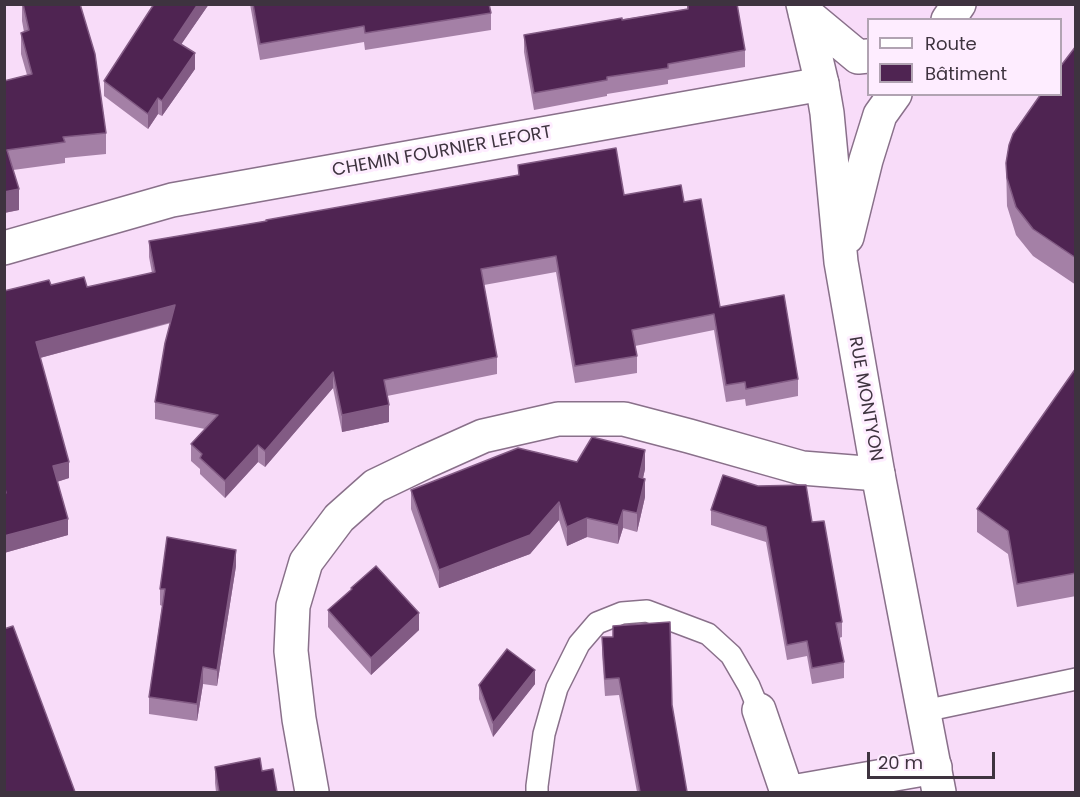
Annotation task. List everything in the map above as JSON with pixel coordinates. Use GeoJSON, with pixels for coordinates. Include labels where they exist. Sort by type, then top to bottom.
{"type":"FeatureCollection","features":[{"type":"Feature","properties":{"kind":"street"},"geometry":{"type":"LineString","coordinates":[[949,18],[959,4]]}},
{"type":"Feature","properties":{"kind":"street"},"geometry":{"type":"LineString","coordinates":[[804,9],[858,57],[867,56]]}},
{"type":"Feature","properties":{"kind":"street","name":"RUE MONTYON"},"geometry":{"type":"LineString","coordinates":[[804,9],[827,113],[841,262],[878,474],[937,780]]}},
{"type":"Feature","properties":{"kind":"street","name":"CHEMIN FOURNIER LEFORT"},"geometry":{"type":"LineString","coordinates":[[4,248],[172,200],[822,84]]}},
{"type":"Feature","properties":{"kind":"street"},"geometry":{"type":"LineString","coordinates":[[841,262],[866,160],[880,115],[894,96]]}},
{"type":"Feature","properties":{"kind":"street"},"geometry":{"type":"LineString","coordinates":[[312,792],[299,719],[291,651],[293,606],[306,562],[339,518],[375,486],[483,436],[558,419],[624,419],[802,468],[878,474]]}},
{"type":"Feature","properties":{"kind":"street"},"geometry":{"type":"LineString","coordinates":[[759,710],[787,792]]}},
{"type":"Feature","properties":{"kind":"street"},"geometry":{"type":"LineString","coordinates":[[792,792],[937,780]]}},
{"type":"Feature","properties":{"kind":"lane"},"geometry":{"type":"LineString","coordinates":[[537,792],[544,734],[557,688],[579,644],[597,622],[622,613],[648,611],[708,634],[731,655],[749,686],[759,710]]}},
{"type":"Feature","properties":{"kind":"lane"},"geometry":{"type":"LineString","coordinates":[[924,711],[1076,679]]}},
{"type":"Feature","properties":{"kind":"building"},"geometry":{"type":"Polygon","coordinates":[[[23,4],[80,4],[95,54],[106,133],[63,137],[65,142],[7,150],[19,189],[4,192],[4,81],[32,74],[21,33],[29,30],[23,4]]]}},
{"type":"Feature","properties":{"kind":"building"},"geometry":{"type":"Polygon","coordinates":[[[154,4],[198,4],[174,40],[195,53],[162,101],[158,98],[148,114],[104,81],[154,4]]]}},
{"type":"Feature","properties":{"kind":"building"},"geometry":{"type":"Polygon","coordinates":[[[253,4],[489,4],[491,13],[365,33],[364,26],[260,44],[253,4]]]}},
{"type":"Feature","properties":{"kind":"building"},"geometry":{"type":"Polygon","coordinates":[[[688,4],[737,4],[745,50],[668,64],[668,68],[607,77],[607,80],[534,93],[524,35],[688,9],[688,4]]]}},
{"type":"Feature","properties":{"kind":"building"},"geometry":{"type":"Polygon","coordinates":[[[1076,46],[1076,258],[1033,229],[1016,207],[1007,178],[1006,163],[1013,134],[1040,96],[1062,96],[1062,64],[1076,46]]]}},
{"type":"Feature","properties":{"kind":"building"},"geometry":{"type":"Polygon","coordinates":[[[616,148],[624,195],[681,185],[684,202],[701,199],[720,307],[784,295],[798,379],[746,389],[745,382],[726,385],[714,314],[632,330],[637,356],[575,366],[556,256],[481,269],[497,357],[384,380],[389,405],[342,415],[333,372],[265,451],[258,445],[225,481],[200,458],[202,454],[191,444],[218,415],[155,402],[165,343],[175,305],[36,342],[69,462],[53,466],[68,519],[4,536],[4,493],[6,493],[4,485],[4,291],[49,280],[51,285],[84,277],[87,287],[155,272],[149,241],[519,175],[518,165],[616,148]]]}},
{"type":"Feature","properties":{"kind":"building"},"geometry":{"type":"Polygon","coordinates":[[[1076,368],[1076,573],[1017,584],[1008,531],[977,509],[1076,368]]]}},
{"type":"Feature","properties":{"kind":"building"},"geometry":{"type":"Polygon","coordinates":[[[592,437],[645,450],[639,477],[645,479],[637,513],[623,510],[618,525],[587,518],[567,527],[559,502],[530,535],[439,570],[411,490],[518,448],[577,462],[592,437]]]}},
{"type":"Feature","properties":{"kind":"building"},"geometry":{"type":"Polygon","coordinates":[[[723,475],[758,486],[806,485],[812,522],[824,521],[842,622],[836,623],[844,662],[812,668],[807,641],[787,645],[766,527],[711,510],[723,475]]]}},
{"type":"Feature","properties":{"kind":"building"},"geometry":{"type":"Polygon","coordinates":[[[167,537],[236,550],[217,670],[203,667],[197,704],[149,697],[165,589],[160,589],[167,537]]]}},
{"type":"Feature","properties":{"kind":"building"},"geometry":{"type":"Polygon","coordinates":[[[376,566],[419,613],[371,658],[328,610],[376,566]]]}},
{"type":"Feature","properties":{"kind":"building"},"geometry":{"type":"Polygon","coordinates":[[[670,622],[672,705],[687,792],[640,792],[619,678],[605,679],[602,637],[613,637],[613,626],[670,622]]]}},
{"type":"Feature","properties":{"kind":"building"},"geometry":{"type":"Polygon","coordinates":[[[13,626],[75,792],[4,792],[4,629],[13,626]]]}},
{"type":"Feature","properties":{"kind":"building"},"geometry":{"type":"Polygon","coordinates":[[[507,649],[535,670],[493,723],[479,685],[507,649]]]}},
{"type":"Feature","properties":{"kind":"building"},"geometry":{"type":"Polygon","coordinates":[[[260,758],[262,771],[273,769],[277,792],[219,792],[215,767],[260,758]]]}}]}
